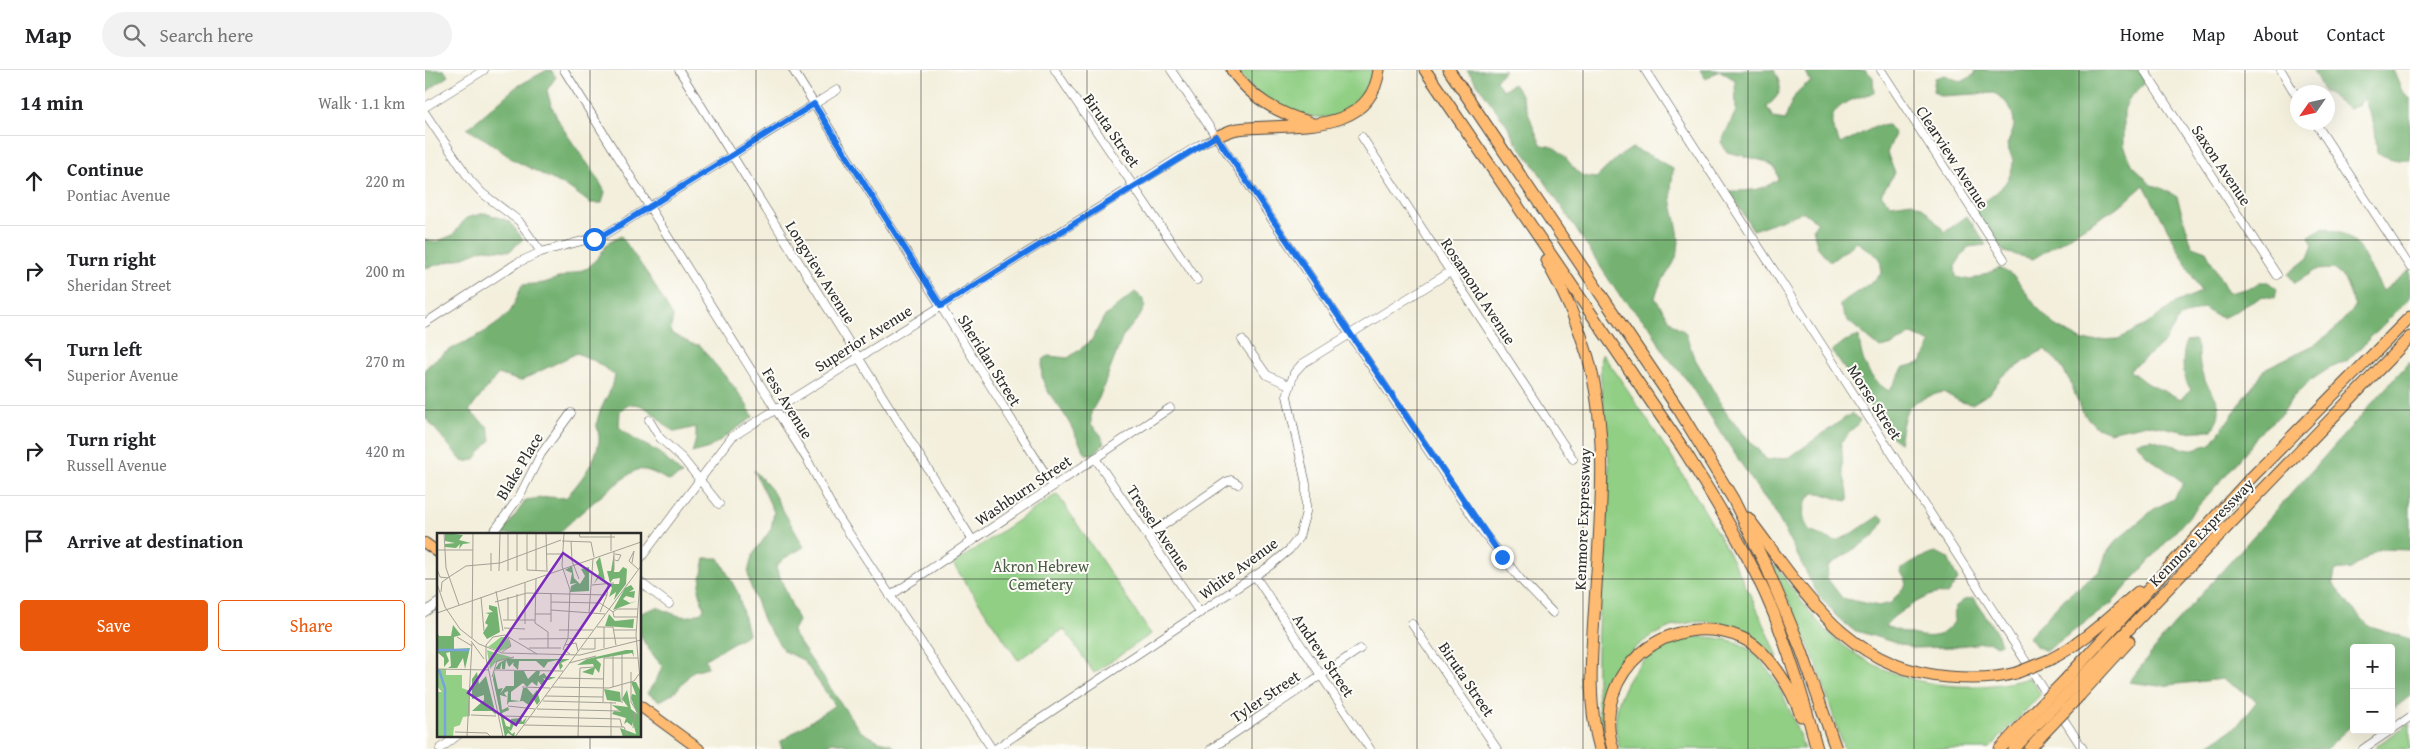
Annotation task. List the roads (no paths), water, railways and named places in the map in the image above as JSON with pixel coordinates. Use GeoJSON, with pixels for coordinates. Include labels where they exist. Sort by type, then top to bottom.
{"type":"FeatureCollection","features":[{"type":"Feature","properties":{"kind":"highway"},"geometry":{"type":"LineString","coordinates":[[1232,70],[1247,89],[1262,102],[1286,114],[1315,124]]}},
{"type":"Feature","properties":{"kind":"highway"},"geometry":{"type":"LineString","coordinates":[[1216,136],[1237,130],[1315,124],[1339,120],[1357,110],[1372,92],[1379,70]]}},
{"type":"Feature","properties":{"kind":"highway"},"geometry":{"type":"LineString","coordinates":[[1425,70],[1681,446],[1745,554],[1776,621],[1801,688],[1817,749]]}},
{"type":"Feature","properties":{"kind":"highway"},"geometry":{"type":"LineString","coordinates":[[1449,70],[1679,410],[1733,499],[1767,568],[1801,649],[1836,749]]}},
{"type":"Feature","properties":{"kind":"highway","name":"Kenmore Expressway"},"geometry":{"type":"LineString","coordinates":[[1522,214],[1563,292],[1587,357],[1596,397],[1602,478],[1591,702],[1600,749]]}},
{"type":"Feature","properties":{"kind":"highway","name":"Kenmore Expressway"},"geometry":{"type":"LineString","coordinates":[[2179,557],[2249,480],[2410,317]]}},
{"type":"Feature","properties":{"kind":"highway","name":"Kenmore Expressway"},"geometry":{"type":"LineString","coordinates":[[2073,686],[2410,337]]}},
{"type":"Feature","properties":{"kind":"highway"},"geometry":{"type":"LineString","coordinates":[[1733,499],[1816,608],[1841,633],[1867,652],[1894,666],[1928,676],[1978,679],[2016,673],[2061,655],[2092,632],[2179,557]]}},
{"type":"Feature","properties":{"kind":"highway"},"geometry":{"type":"LineString","coordinates":[[2030,749],[2042,735],[2073,686],[2179,557]]}},
{"type":"Feature","properties":{"kind":"highway"},"geometry":{"type":"LineString","coordinates":[[1613,749],[1609,727],[1611,708],[1620,679],[1629,666],[1650,646],[1662,639],[1673,634],[1700,630],[1730,634],[1743,638],[1757,647],[1776,669],[1798,706],[1812,749]]}},
{"type":"Feature","properties":{"kind":"highway"},"geometry":{"type":"LineString","coordinates":[[2000,749],[2073,686]]}},
{"type":"Feature","properties":{"kind":"highway"},"geometry":{"type":"LineString","coordinates":[[2014,749],[2032,721]]}},
{"type":"Feature","properties":{"kind":"main road"},"geometry":{"type":"LineString","coordinates":[[425,543],[437,552]]}},
{"type":"Feature","properties":{"kind":"main road"},"geometry":{"type":"LineString","coordinates":[[641,707],[699,749]]}},
{"type":"Feature","properties":{"kind":"street"},"geometry":{"type":"LineString","coordinates":[[425,107],[484,70]]}},
{"type":"Feature","properties":{"kind":"street","name":"Fess Avenue"},"geometry":{"type":"LineString","coordinates":[[564,70],[808,462],[835,512],[993,749]]}},
{"type":"Feature","properties":{"kind":"street","name":"Longview Avenue"},"geometry":{"type":"LineString","coordinates":[[679,70],[973,540]]}},
{"type":"Feature","properties":{"kind":"street","name":"Sheridan Street"},"geometry":{"type":"LineString","coordinates":[[793,70],[1053,486]]}},
{"type":"Feature","properties":{"kind":"street","name":"Biruta Street"},"geometry":{"type":"LineString","coordinates":[[1055,70],[1197,280]]}},
{"type":"Feature","properties":{"kind":"street"},"geometry":{"type":"LineString","coordinates":[[1171,70],[1483,532],[1521,580],[1553,613]]}},
{"type":"Feature","properties":{"kind":"street","name":"Morse Street"},"geometry":{"type":"LineString","coordinates":[[1645,70],[2083,749]]}},
{"type":"Feature","properties":{"kind":"street","name":"Clearview Avenue"},"geometry":{"type":"LineString","coordinates":[[1881,70],[2004,259]]}},
{"type":"Feature","properties":{"kind":"street","name":"Saxon Avenue"},"geometry":{"type":"LineString","coordinates":[[2144,70],[2277,275]]}},
{"type":"Feature","properties":{"kind":"street"},"geometry":{"type":"LineString","coordinates":[[2281,70],[2290,85]]}},
{"type":"Feature","properties":{"kind":"street"},"geometry":{"type":"LineString","coordinates":[[425,323],[517,263],[541,252],[604,235],[837,90]]}},
{"type":"Feature","properties":{"kind":"street"},"geometry":{"type":"LineString","coordinates":[[425,113],[470,180],[482,193],[519,221],[541,252]]}},
{"type":"Feature","properties":{"kind":"street"},"geometry":{"type":"LineString","coordinates":[[2320,130],[2410,267]]}},
{"type":"Feature","properties":{"kind":"street","name":"Superior Avenue"},"geometry":{"type":"LineString","coordinates":[[641,557],[732,437],[1216,136]]}},
{"type":"Feature","properties":{"kind":"street","name":"Rosamond Avenue"},"geometry":{"type":"LineString","coordinates":[[1362,137],[1573,459]]}},
{"type":"Feature","properties":{"kind":"street"},"geometry":{"type":"LineString","coordinates":[[1242,340],[1267,375],[1289,385],[1294,373],[1302,364],[1450,272]]}},
{"type":"Feature","properties":{"kind":"street","name":"White Avenue"},"geometry":{"type":"LineString","coordinates":[[993,749],[1255,576],[1289,550],[1299,537],[1305,522],[1307,495],[1287,396],[1289,385]]}},
{"type":"Feature","properties":{"kind":"street","name":"Washburn Street"},"geometry":{"type":"LineString","coordinates":[[890,596],[1170,408]]}},
{"type":"Feature","properties":{"kind":"street","name":"Blake Place"},"geometry":{"type":"LineString","coordinates":[[493,533],[519,497],[546,447],[571,413]]}},
{"type":"Feature","properties":{"kind":"street"},"geometry":{"type":"LineString","coordinates":[[649,420],[660,438],[683,459],[719,504]]}},
{"type":"Feature","properties":{"kind":"street","name":"Tressel Avenue"},"geometry":{"type":"LineString","coordinates":[[1095,458],[1200,612]]}},
{"type":"Feature","properties":{"kind":"street"},"geometry":{"type":"LineString","coordinates":[[1148,536],[1226,482],[1231,480],[1238,484]]}},
{"type":"Feature","properties":{"kind":"street","name":"Andrew Street"},"geometry":{"type":"LineString","coordinates":[[1255,576],[1370,749]]}},
{"type":"Feature","properties":{"kind":"street"},"geometry":{"type":"LineString","coordinates":[[641,583],[669,604]]}},
{"type":"Feature","properties":{"kind":"street"},"geometry":{"type":"LineString","coordinates":[[425,612],[437,603]]}},
{"type":"Feature","properties":{"kind":"street","name":"Biruta Street"},"geometry":{"type":"LineString","coordinates":[[1412,624],[1497,749]]}},
{"type":"Feature","properties":{"kind":"street","name":"Tyler Street"},"geometry":{"type":"LineString","coordinates":[[1211,749],[1360,649]]}},
{"type":"Feature","properties":{"kind":"street"},"geometry":{"type":"LineString","coordinates":[[2395,727],[2410,717]]}},
{"type":"Feature","properties":{"kind":"street"},"geometry":{"type":"LineString","coordinates":[[2363,749],[2385,734]]}},
{"type":"Feature","properties":{"kind":"street"},"geometry":{"type":"LineString","coordinates":[[440,749],[457,736]]}},
{"type":"Feature","properties":{"kind":"park label","name":"Akron Hebrew Cemetery"},"geometry":{"type":"Point","coordinates":[1041,575]}}]}
